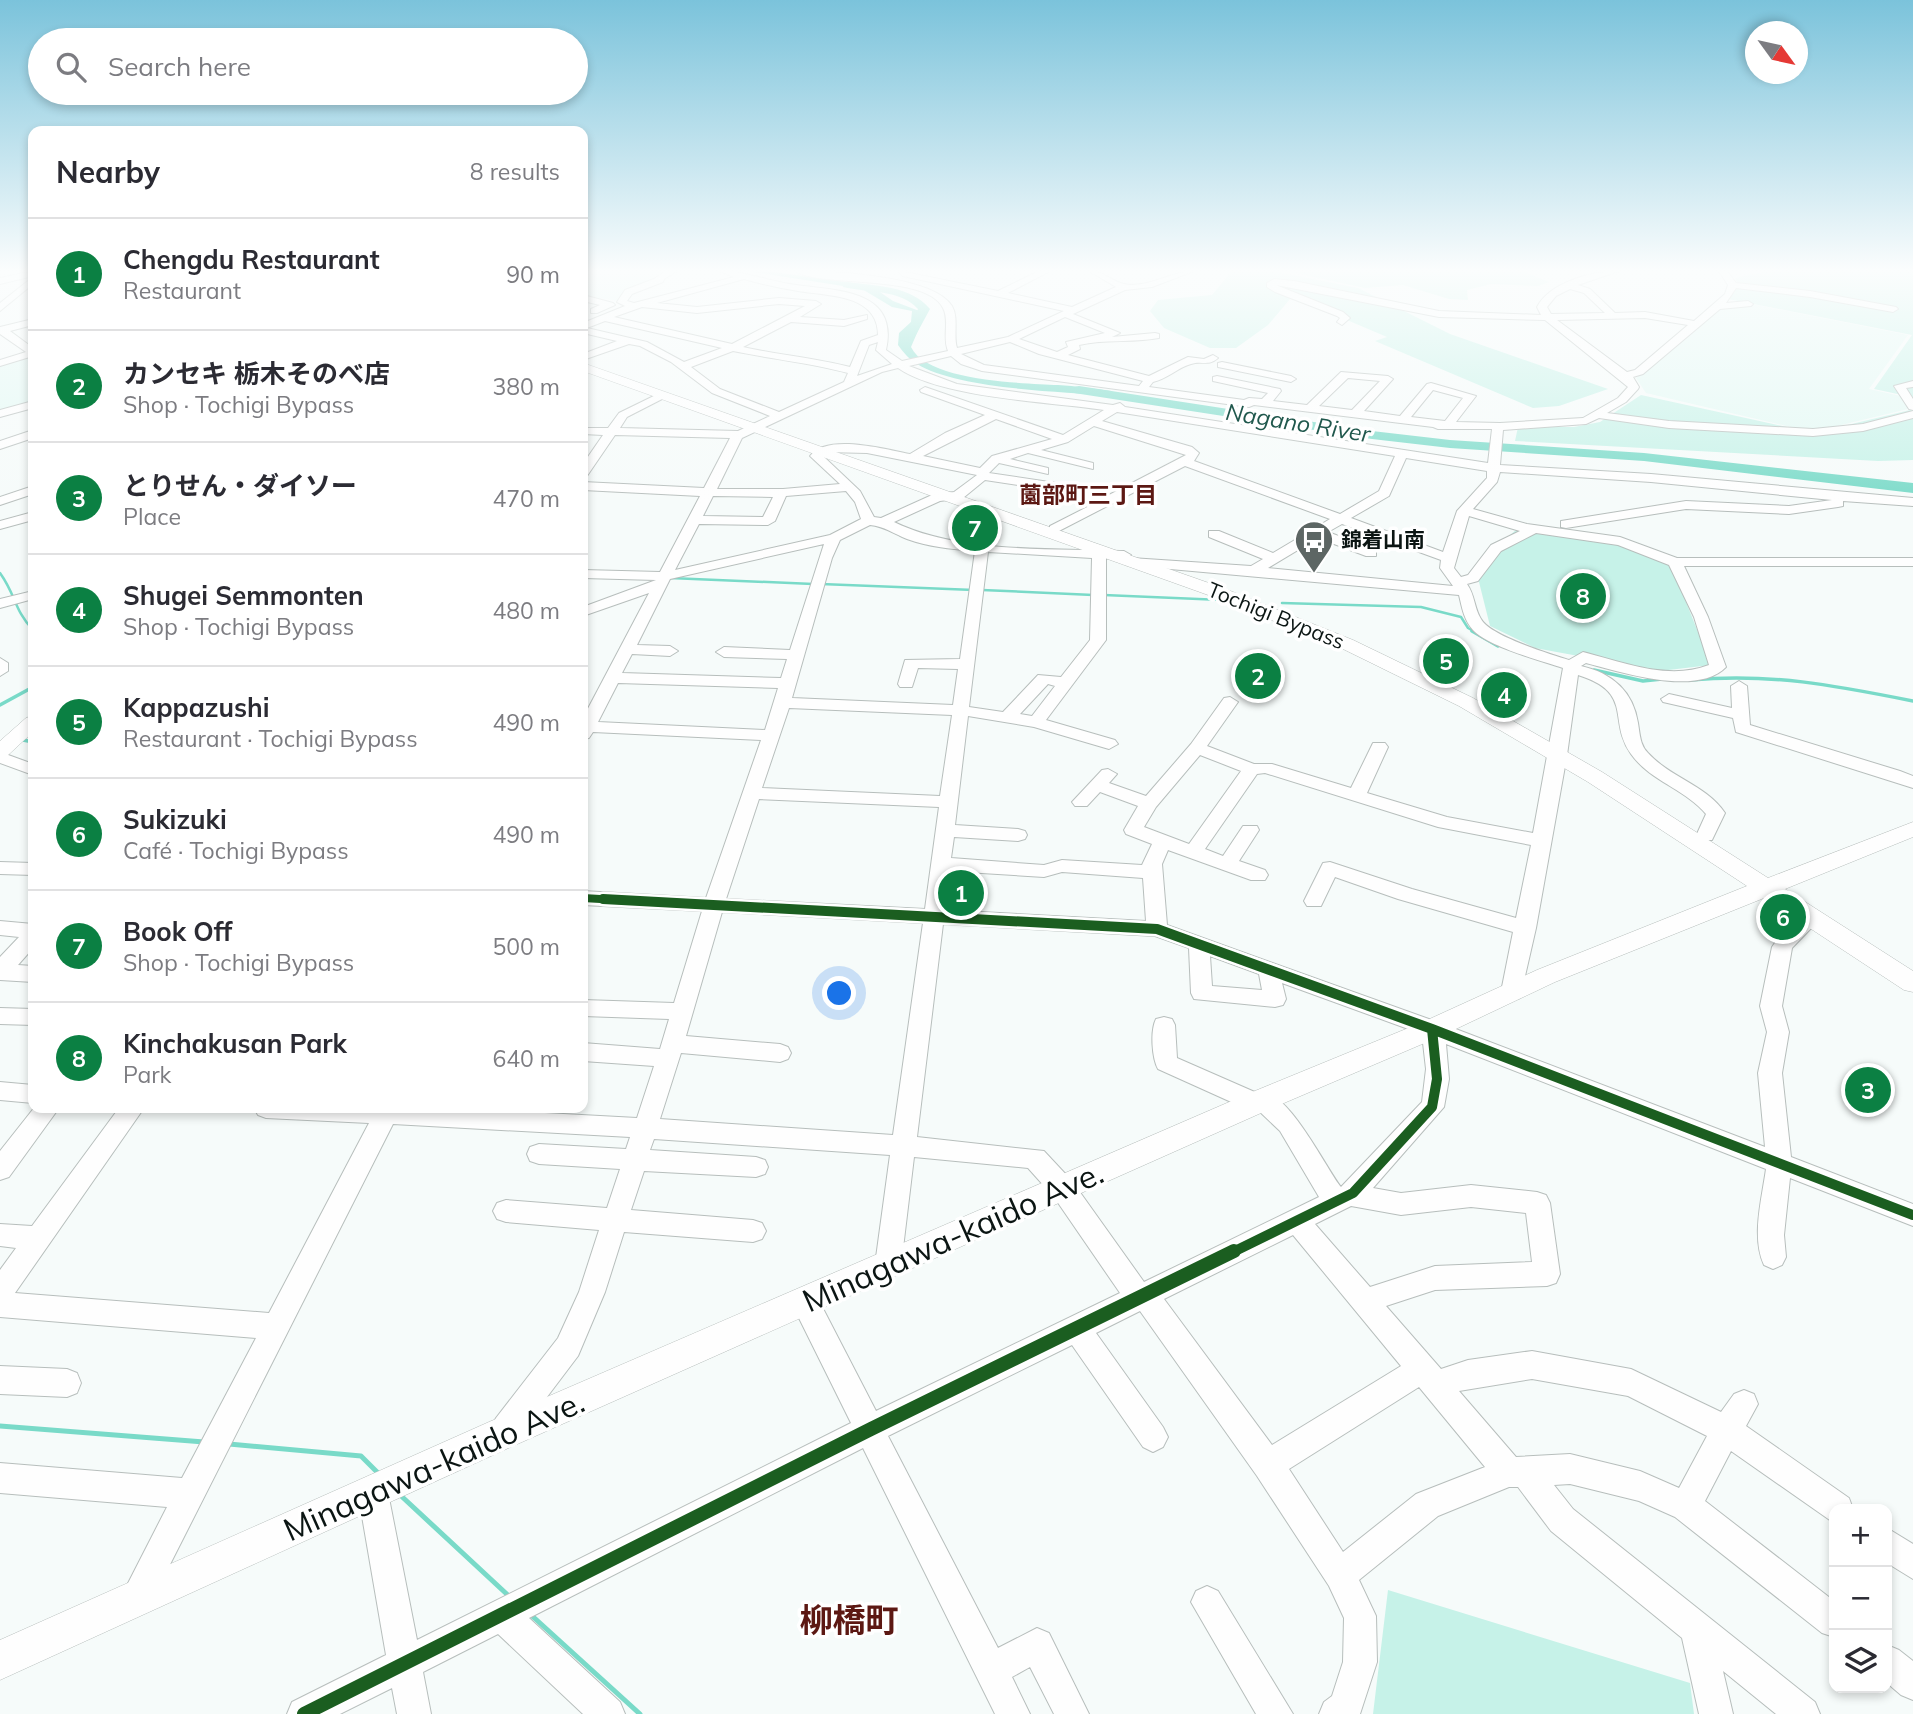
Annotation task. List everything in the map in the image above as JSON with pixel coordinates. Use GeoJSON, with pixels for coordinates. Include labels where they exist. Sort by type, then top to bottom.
{"type":"FeatureCollection","features":[{"type":"Feature","properties":{"kind":"main road","name":"Tochigi Bypass"},"geometry":{"type":"LineString","coordinates":[[588,366],[662,395],[758,426]]}},
{"type":"Feature","properties":{"kind":"main road","name":"Tochigi Bypass"},"geometry":{"type":"LineString","coordinates":[[588,366],[1263,609],[1347,644],[1558,751],[1654,815],[1913,971]]}},
{"type":"Feature","properties":{"kind":"main road","name":"Tochigi Bypass"},"geometry":{"type":"LineString","coordinates":[[953,496],[1055,529],[1118,557],[1151,563],[1268,605],[1351,639],[1471,697],[1705,836],[1811,918],[1913,983]]}},
{"type":"Feature","properties":{"kind":"main road"},"geometry":{"type":"LineString","coordinates":[[0,755],[28,727]]}},
{"type":"Feature","properties":{"kind":"main road","name":"Minagawa-kaido Ave."},"geometry":{"type":"LineString","coordinates":[[0,1660],[501,1434],[1512,992],[1640,937],[1913,829]]}},
{"type":"Feature","properties":{"kind":"street"},"geometry":{"type":"LineString","coordinates":[[656,351],[683,366],[716,391],[779,416]]}},
{"type":"Feature","properties":{"kind":"street"},"geometry":{"type":"LineString","coordinates":[[683,366],[726,351]]}},
{"type":"Feature","properties":{"kind":"street"},"geometry":{"type":"LineString","coordinates":[[752,351],[852,377],[864,386],[888,377],[1064,439]]}},
{"type":"Feature","properties":{"kind":"street"},"geometry":{"type":"LineString","coordinates":[[852,377],[862,351]]}},
{"type":"Feature","properties":{"kind":"street"},"geometry":{"type":"LineString","coordinates":[[882,351],[922,377],[956,387],[1118,408],[1402,454],[1494,466],[1672,479],[1913,502]]}},
{"type":"Feature","properties":{"kind":"street"},"geometry":{"type":"LineString","coordinates":[[588,431],[738,435],[852,377],[956,351]]}},
{"type":"Feature","properties":{"kind":"street"},"geometry":{"type":"LineString","coordinates":[[1043,351],[1143,386]]}},
{"type":"Feature","properties":{"kind":"street"},"geometry":{"type":"LineString","coordinates":[[1057,356],[1068,351]]}},
{"type":"Feature","properties":{"kind":"street"},"geometry":{"type":"LineString","coordinates":[[947,353],[984,369],[1062,375],[1249,404],[1397,423],[1498,428],[1575,423],[1599,415],[1633,390],[1633,383],[1626,376],[1592,351]]}},
{"type":"Feature","properties":{"kind":"street"},"geometry":{"type":"LineString","coordinates":[[1626,376],[1639,372],[1664,351]]}},
{"type":"Feature","properties":{"kind":"street"},"geometry":{"type":"LineString","coordinates":[[0,363],[28,355]]}},
{"type":"Feature","properties":{"kind":"street"},"geometry":{"type":"LineString","coordinates":[[984,369],[972,361],[986,358],[1020,363],[1062,375],[1082,363]]}},
{"type":"Feature","properties":{"kind":"street"},"geometry":{"type":"LineString","coordinates":[[883,522],[937,498],[953,496],[983,474],[996,459],[1064,439],[1118,408],[1143,386],[1192,359],[1294,376],[1265,403]]}},
{"type":"Feature","properties":{"kind":"street"},"geometry":{"type":"LineString","coordinates":[[1170,370],[1191,373]]}},
{"type":"Feature","properties":{"kind":"street"},"geometry":{"type":"LineString","coordinates":[[1309,409],[1345,374],[1388,379],[1354,414]]}},
{"type":"Feature","properties":{"kind":"street"},"geometry":{"type":"LineString","coordinates":[[1217,379],[1276,391]]}},
{"type":"Feature","properties":{"kind":"street"},"geometry":{"type":"LineString","coordinates":[[1913,384],[1899,386],[1913,407]]}},
{"type":"Feature","properties":{"kind":"street"},"geometry":{"type":"LineString","coordinates":[[1402,420],[1431,386],[1470,396],[1448,425]]}},
{"type":"Feature","properties":{"kind":"street"},"geometry":{"type":"LineString","coordinates":[[588,467],[623,415],[662,395]]}},
{"type":"Feature","properties":{"kind":"street"},"geometry":{"type":"LineString","coordinates":[[1249,404],[1249,401],[1448,425]]}},
{"type":"Feature","properties":{"kind":"street"},"geometry":{"type":"LineString","coordinates":[[0,414],[28,406]]}},
{"type":"Feature","properties":{"kind":"street"},"geometry":{"type":"LineString","coordinates":[[1599,415],[1634,423],[1798,435],[1849,428],[1913,414]]}},
{"type":"Feature","properties":{"kind":"street"},"geometry":{"type":"LineString","coordinates":[[913,457],[949,436],[993,416]]}},
{"type":"Feature","properties":{"kind":"street"},"geometry":{"type":"LineString","coordinates":[[1055,529],[1186,462],[1193,453],[1092,422]]}},
{"type":"Feature","properties":{"kind":"street"},"geometry":{"type":"LineString","coordinates":[[1208,423],[1225,432],[1278,440]]}},
{"type":"Feature","properties":{"kind":"street"},"geometry":{"type":"LineString","coordinates":[[1498,428],[1491,483],[1464,511],[1448,558],[1447,568],[1462,587],[1472,618],[1480,629],[1523,650],[1605,678],[1623,698],[1629,717],[1630,740],[1644,760],[1708,802],[1716,813],[1705,836]]}},
{"type":"Feature","properties":{"kind":"street"},"geometry":{"type":"LineString","coordinates":[[588,722],[738,435]]}},
{"type":"Feature","properties":{"kind":"street"},"geometry":{"type":"LineString","coordinates":[[0,445],[28,436]]}},
{"type":"Feature","properties":{"kind":"street"},"geometry":{"type":"LineString","coordinates":[[0,439],[28,445]]}},
{"type":"Feature","properties":{"kind":"street"},"geometry":{"type":"LineString","coordinates":[[868,521],[867,510],[849,487],[816,456],[823,450],[867,449],[913,457],[1110,501]]}},
{"type":"Feature","properties":{"kind":"street"},"geometry":{"type":"LineString","coordinates":[[1024,449],[1089,466]]}},
{"type":"Feature","properties":{"kind":"street"},"geometry":{"type":"LineString","coordinates":[[1253,571],[1384,493],[1402,454]]}},
{"type":"Feature","properties":{"kind":"street"},"geometry":{"type":"LineString","coordinates":[[996,459],[1044,471]]}},
{"type":"Feature","properties":{"kind":"street"},"geometry":{"type":"LineString","coordinates":[[1186,462],[1448,558]]}},
{"type":"Feature","properties":{"kind":"street"},"geometry":{"type":"LineString","coordinates":[[1052,487],[1074,479],[1092,483]]}},
{"type":"Feature","properties":{"kind":"street"},"geometry":{"type":"LineString","coordinates":[[588,486],[781,493],[814,493],[849,487]]}},
{"type":"Feature","properties":{"kind":"street"},"geometry":{"type":"LineString","coordinates":[[0,501],[28,492]]}},
{"type":"Feature","properties":{"kind":"street"},"geometry":{"type":"LineString","coordinates":[[695,520],[768,522],[781,493]]}},
{"type":"Feature","properties":{"kind":"street"},"geometry":{"type":"LineString","coordinates":[[1151,563],[1462,587],[1474,578],[1496,548],[1534,529],[1657,508],[1714,505],[1789,510],[1852,498]]}},
{"type":"Feature","properties":{"kind":"street"},"geometry":{"type":"LineString","coordinates":[[1464,511],[1534,529],[1624,540],[1675,562],[1913,562]]}},
{"type":"Feature","properties":{"kind":"street"},"geometry":{"type":"LineString","coordinates":[[0,526],[28,518]]}},
{"type":"Feature","properties":{"kind":"street"},"geometry":{"type":"LineString","coordinates":[[588,610],[664,580],[834,538],[868,521],[883,522],[929,541],[982,548],[1118,557],[1098,640],[1036,722]]}},
{"type":"Feature","properties":{"kind":"street"},"geometry":{"type":"LineString","coordinates":[[1317,533],[1371,553]]}},
{"type":"Feature","properties":{"kind":"street"},"geometry":{"type":"LineString","coordinates":[[1214,534],[1273,558]]}},
{"type":"Feature","properties":{"kind":"street"},"geometry":{"type":"LineString","coordinates":[[501,1434],[568,1347],[592,1292],[671,1051],[714,905],[771,735],[825,558],[834,538]]}},
{"type":"Feature","properties":{"kind":"street"},"geometry":{"type":"LineString","coordinates":[[888,1265],[982,548]]}},
{"type":"Feature","properties":{"kind":"street"},"geometry":{"type":"LineString","coordinates":[[1512,992],[1526,928],[1572,667],[1583,657],[1661,676],[1696,673],[1718,667],[1701,617],[1675,562]]}},
{"type":"Feature","properties":{"kind":"street"},"geometry":{"type":"LineString","coordinates":[[588,574],[664,580]]}},
{"type":"Feature","properties":{"kind":"street"},"geometry":{"type":"LineString","coordinates":[[0,604],[28,597]]}},
{"type":"Feature","properties":{"kind":"street"},"geometry":{"type":"LineString","coordinates":[[627,649],[670,651]]}},
{"type":"Feature","properties":{"kind":"street"},"geometry":{"type":"LineString","coordinates":[[724,652],[795,655]]}},
{"type":"Feature","properties":{"kind":"street"},"geometry":{"type":"LineString","coordinates":[[0,663],[0,671]]}},
{"type":"Feature","properties":{"kind":"street"},"geometry":{"type":"LineString","coordinates":[[906,684],[911,663],[966,664]]}},
{"type":"Feature","properties":{"kind":"street"},"geometry":{"type":"LineString","coordinates":[[613,677],[960,710],[1036,722],[1110,744]]}},
{"type":"Feature","properties":{"kind":"street"},"geometry":{"type":"LineString","coordinates":[[1007,718],[1044,678],[1065,682]]}},
{"type":"Feature","properties":{"kind":"street"},"geometry":{"type":"LineString","coordinates":[[1739,686],[1742,729],[1913,783]]}},
{"type":"Feature","properties":{"kind":"street"},"geometry":{"type":"LineString","coordinates":[[1669,699],[1741,715]]}},
{"type":"Feature","properties":{"kind":"street"},"geometry":{"type":"LineString","coordinates":[[1230,702],[1197,748],[1149,804],[1133,830],[1258,875]]}},
{"type":"Feature","properties":{"kind":"street"},"geometry":{"type":"LineString","coordinates":[[588,729],[771,735]]}},
{"type":"Feature","properties":{"kind":"street"},"geometry":{"type":"LineString","coordinates":[[1357,796],[1379,747]]}},
{"type":"Feature","properties":{"kind":"street"},"geometry":{"type":"LineString","coordinates":[[1197,748],[1252,769],[1266,768],[1445,822],[1542,841]]}},
{"type":"Feature","properties":{"kind":"street"},"geometry":{"type":"LineString","coordinates":[[0,755],[28,768]]}},
{"type":"Feature","properties":{"kind":"street"},"geometry":{"type":"LineString","coordinates":[[1193,852],[1252,769]]}},
{"type":"Feature","properties":{"kind":"street"},"geometry":{"type":"LineString","coordinates":[[1081,802],[1103,779],[1149,804]]}},
{"type":"Feature","properties":{"kind":"street"},"geometry":{"type":"LineString","coordinates":[[751,793],[950,802]]}},
{"type":"Feature","properties":{"kind":"street"},"geometry":{"type":"LineString","coordinates":[[1227,864],[1250,830]]}},
{"type":"Feature","properties":{"kind":"street"},"geometry":{"type":"LineString","coordinates":[[946,831],[1018,835]]}},
{"type":"Feature","properties":{"kind":"street"},"geometry":{"type":"LineString","coordinates":[[1157,929],[1152,864],[1163,841]]}},
{"type":"Feature","properties":{"kind":"street"},"geometry":{"type":"LineString","coordinates":[[941,864],[1044,871],[1062,866],[1152,872]]}},
{"type":"Feature","properties":{"kind":"street"},"geometry":{"type":"LineString","coordinates":[[0,868],[28,869]]}},
{"type":"Feature","properties":{"kind":"street"},"geometry":{"type":"LineString","coordinates":[[1314,901],[1330,868],[1405,894],[1526,928]]}},
{"type":"Feature","properties":{"kind":"street"},"geometry":{"type":"LineString","coordinates":[[588,898],[1157,929],[1432,1029],[1913,1215]]}},
{"type":"Feature","properties":{"kind":"street"},"geometry":{"type":"LineString","coordinates":[[1773,1257],[1772,1235],[1779,1163],[1770,1073],[1778,1032],[1771,1006],[1782,947],[1793,932],[1811,918]]}},
{"type":"Feature","properties":{"kind":"street"},"geometry":{"type":"LineString","coordinates":[[0,928],[28,932]]}},
{"type":"Feature","properties":{"kind":"street"},"geometry":{"type":"LineString","coordinates":[[0,972],[28,939]]}},
{"type":"Feature","properties":{"kind":"street"},"geometry":{"type":"LineString","coordinates":[[1199,943],[1202,993],[1275,999],[1268,969]]}},
{"type":"Feature","properties":{"kind":"street"},"geometry":{"type":"LineString","coordinates":[[0,972],[28,974]]}},
{"type":"Feature","properties":{"kind":"street"},"geometry":{"type":"LineString","coordinates":[[588,1008],[682,1011]]}},
{"type":"Feature","properties":{"kind":"street"},"geometry":{"type":"LineString","coordinates":[[0,1016],[28,1017]]}},
{"type":"Feature","properties":{"kind":"street"},"geometry":{"type":"LineString","coordinates":[[1164,1025],[1166,1063],[1260,1102],[1288,1124],[1317,1175],[1342,1198],[1401,1204],[1472,1196],[1537,1203],[1547,1274],[1435,1278],[1365,1301]]}},
{"type":"Feature","properties":{"kind":"street"},"geometry":{"type":"LineString","coordinates":[[304,1714],[870,1429],[1342,1198],[1432,1107],[1436,1099],[1436,1068],[1432,1029]]}},
{"type":"Feature","properties":{"kind":"street"},"geometry":{"type":"LineString","coordinates":[[588,1052],[780,1053]]}},
{"type":"Feature","properties":{"kind":"street"},"geometry":{"type":"LineString","coordinates":[[0,1091],[28,1094]]}},
{"type":"Feature","properties":{"kind":"street"},"geometry":{"type":"LineString","coordinates":[[0,1170],[43,1113]]}},
{"type":"Feature","properties":{"kind":"street"},"geometry":{"type":"LineString","coordinates":[[0,1292],[128,1113]]}},
{"type":"Feature","properties":{"kind":"street"},"geometry":{"type":"LineString","coordinates":[[135,1601],[386,1113]]}},
{"type":"Feature","properties":{"kind":"street"},"geometry":{"type":"LineString","coordinates":[[478,1113],[645,1129],[904,1145],[1035,1158],[1063,1189],[1268,1465],[1340,1575],[1360,1616],[1360,1662],[1346,1707],[1336,1714]]}},
{"type":"Feature","properties":{"kind":"street"},"geometry":{"type":"LineString","coordinates":[[539,1154],[756,1167]]}},
{"type":"Feature","properties":{"kind":"street"},"geometry":{"type":"LineString","coordinates":[[506,1211],[753,1231]]}},
{"type":"Feature","properties":{"kind":"street"},"geometry":{"type":"LineString","coordinates":[[1297,1221],[1429,1377],[1562,1520],[1802,1714]]}},
{"type":"Feature","properties":{"kind":"street"},"geometry":{"type":"LineString","coordinates":[[0,1235],[38,1238]]}},
{"type":"Feature","properties":{"kind":"street"},"geometry":{"type":"LineString","coordinates":[[805,1302],[1013,1714]]}},
{"type":"Feature","properties":{"kind":"street"},"geometry":{"type":"LineString","coordinates":[[0,1304],[276,1327]]}},
{"type":"Feature","properties":{"kind":"street"},"geometry":{"type":"LineString","coordinates":[[1077,1328],[1153,1437]]}},
{"type":"Feature","properties":{"kind":"street"},"geometry":{"type":"LineString","coordinates":[[1268,1465],[1429,1377],[1532,1365],[1631,1384],[1726,1430],[1831,1504]]}},
{"type":"Feature","properties":{"kind":"street"},"geometry":{"type":"LineString","coordinates":[[0,1380],[67,1383]]}},
{"type":"Feature","properties":{"kind":"street"},"geometry":{"type":"LineString","coordinates":[[1686,1506],[1726,1430],[1744,1404]]}},
{"type":"Feature","properties":{"kind":"street"},"geometry":{"type":"LineString","coordinates":[[1340,1575],[1427,1505],[1517,1472],[1570,1469],[1640,1486],[1686,1506],[1829,1617]]}},
{"type":"Feature","properties":{"kind":"street"},"geometry":{"type":"LineString","coordinates":[[0,1478],[190,1494]]}},
{"type":"Feature","properties":{"kind":"street"},"geometry":{"type":"LineString","coordinates":[[386,1487],[414,1714]]}},
{"type":"Feature","properties":{"kind":"street"},"geometry":{"type":"LineString","coordinates":[[1892,1548],[1913,1563]]}},
{"type":"Feature","properties":{"kind":"street"},"geometry":{"type":"LineString","coordinates":[[1207,1602],[1276,1714]]}},
{"type":"Feature","properties":{"kind":"street"},"geometry":{"type":"LineString","coordinates":[[512,1609],[608,1714]]}},
{"type":"Feature","properties":{"kind":"street"},"geometry":{"type":"LineString","coordinates":[[1698,1630],[1716,1714]]}},
{"type":"Feature","properties":{"kind":"street"},"geometry":{"type":"LineString","coordinates":[[991,1670],[1037,1645],[1072,1714]]}},
{"type":"Feature","properties":{"kind":"street"},"geometry":{"type":"LineString","coordinates":[[1892,1666],[1913,1683]]}},
{"type":"Feature","properties":{"kind":"shaded area"},"geometry":{"type":"Polygon","coordinates":[[[903,351],[914,351],[921,359],[936,367],[978,378],[1111,391],[1110,395],[983,384],[935,372],[903,351]]]}},
{"type":"Feature","properties":{"kind":"shaded area"},"geometry":{"type":"Polygon","coordinates":[[[1399,351],[1499,351],[1608,389],[1559,406],[1533,408],[1399,351]]]}},
{"type":"Feature","properties":{"kind":"shaded area"},"geometry":{"type":"Polygon","coordinates":[[[1669,351],[1896,351],[1869,389],[1901,396],[1908,409],[1812,432],[1646,393],[1636,378],[1669,351]]]}},
{"type":"Feature","properties":{"kind":"shaded area"},"geometry":{"type":"Polygon","coordinates":[[[1901,351],[1913,351],[1913,460],[1878,461],[1515,441],[1518,427],[1574,427],[1600,422],[1641,395],[1814,433],[1910,410],[1902,395],[1874,389],[1901,351]]]}},
{"type":"Feature","properties":{"kind":"shaded area"},"geometry":{"type":"Polygon","coordinates":[[[28,356],[28,403],[0,412],[0,364],[28,356]]]}},
{"type":"Feature","properties":{"kind":"shaded area"},"geometry":{"type":"Polygon","coordinates":[[[1517,529],[1642,548],[1671,564],[1711,665],[1660,671],[1535,648],[1490,626],[1475,566],[1517,529]]]}},
{"type":"Feature","properties":{"kind":"shaded area"},"geometry":{"type":"Polygon","coordinates":[[[1388,1590],[1690,1683],[1694,1714],[1373,1714],[1388,1590]]]}},
{"type":"Feature","properties":{"kind":"waterway","name":"Nagano River"},"geometry":{"type":"LineString","coordinates":[[1079,390],[1372,435],[1450,444],[1644,457],[1913,488]]}},
{"type":"Feature","properties":{"kind":"waterway"},"geometry":{"type":"LineString","coordinates":[[0,573],[28,624]]}},
{"type":"Feature","properties":{"kind":"waterway"},"geometry":{"type":"LineString","coordinates":[[670,578],[813,584]]}},
{"type":"Feature","properties":{"kind":"waterway"},"geometry":{"type":"LineString","coordinates":[[821,584],[974,590]]}},
{"type":"Feature","properties":{"kind":"waterway"},"geometry":{"type":"LineString","coordinates":[[982,590],[1093,595]]}},
{"type":"Feature","properties":{"kind":"waterway"},"geometry":{"type":"LineString","coordinates":[[1104,595],[1222,600]]}},
{"type":"Feature","properties":{"kind":"waterway"},"geometry":{"type":"LineString","coordinates":[[1282,603],[1421,607],[1461,617],[1468,628],[1475,632]]}},
{"type":"Feature","properties":{"kind":"waterway"},"geometry":{"type":"LineString","coordinates":[[1472,631],[1498,646]]}},
{"type":"Feature","properties":{"kind":"waterway"},"geometry":{"type":"LineString","coordinates":[[1594,670],[1643,681],[1662,679]]}},
{"type":"Feature","properties":{"kind":"waterway"},"geometry":{"type":"LineString","coordinates":[[1690,680],[1776,679],[1829,685],[1913,701]]}},
{"type":"Feature","properties":{"kind":"waterway"},"geometry":{"type":"LineString","coordinates":[[0,705],[28,690]]}},
{"type":"Feature","properties":{"kind":"waterway"},"geometry":{"type":"LineString","coordinates":[[23,740],[28,741]]}},
{"type":"Feature","properties":{"kind":"waterway"},"geometry":{"type":"LineString","coordinates":[[0,1426],[204,1442]]}},
{"type":"Feature","properties":{"kind":"waterway"},"geometry":{"type":"LineString","coordinates":[[229,1444],[361,1456],[378,1473]]}},
{"type":"Feature","properties":{"kind":"waterway"},"geometry":{"type":"LineString","coordinates":[[398,1493],[511,1598]]}},
{"type":"Feature","properties":{"kind":"waterway"},"geometry":{"type":"LineString","coordinates":[[530,1614],[640,1714]]}},
{"type":"Feature","properties":{"kind":"cycle path"},"geometry":{"type":"LineString","coordinates":[[588,898],[1157,929],[1432,1029],[1913,1215]]}},
{"type":"Feature","properties":{"kind":"cycle path"},"geometry":{"type":"LineString","coordinates":[[304,1714],[871,1429],[1353,1193],[1432,1107],[1437,1079],[1432,1029]]}},
{"type":"Feature","properties":{"kind":"place","name":"Book Off"},"geometry":{"type":"Point","coordinates":[975,528]}},
{"type":"Feature","properties":{"kind":"place","name":"錦着山南"},"geometry":{"type":"Point","coordinates":[1314,574]}},
{"type":"Feature","properties":{"kind":"place","name":"Kinchakusan Park"},"geometry":{"type":"Point","coordinates":[1583,596]}},
{"type":"Feature","properties":{"kind":"place","name":"Kappazushi"},"geometry":{"type":"Point","coordinates":[1446,661]}},
{"type":"Feature","properties":{"kind":"place","name":"カンセキ 栃木そのべ店"},"geometry":{"type":"Point","coordinates":[1258,676]}},
{"type":"Feature","properties":{"kind":"place","name":"Shugei Semmonten"},"geometry":{"type":"Point","coordinates":[1504,695]}},
{"type":"Feature","properties":{"kind":"place","name":"Chengdu Restaurant"},"geometry":{"type":"Point","coordinates":[961,893]}},
{"type":"Feature","properties":{"kind":"place","name":"Sukizuki"},"geometry":{"type":"Point","coordinates":[1783,917]}},
{"type":"Feature","properties":{"kind":"place","name":"とりせん・ダイソー"},"geometry":{"type":"Point","coordinates":[1868,1090]}},
{"type":"Feature","properties":{"kind":"district","name":"薗部町三丁目"},"geometry":{"type":"Point","coordinates":[1088,495]}},
{"type":"Feature","properties":{"kind":"district","name":"柳橋町"},"geometry":{"type":"Point","coordinates":[849,1620]}}]}
